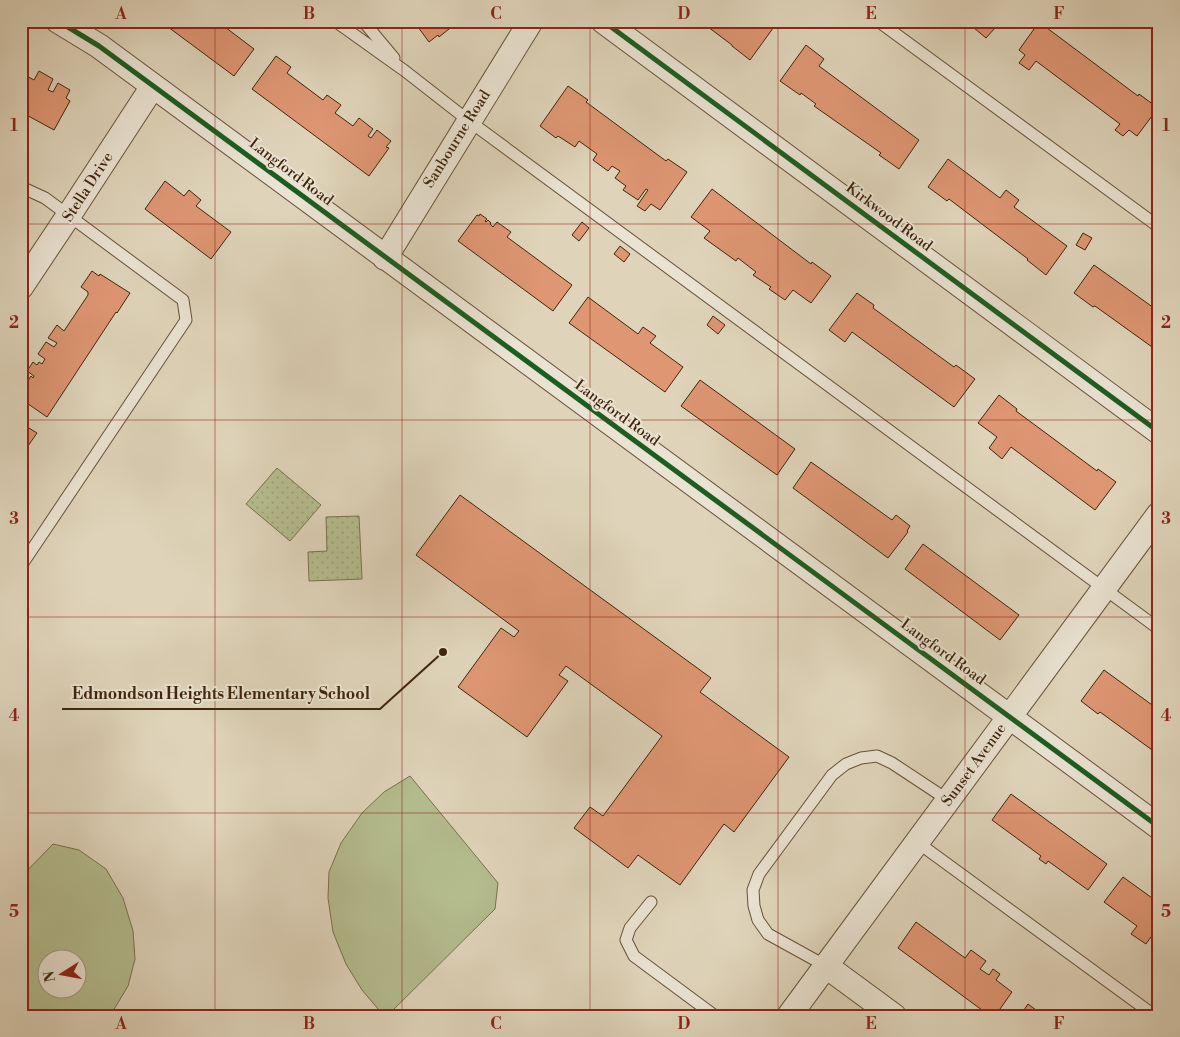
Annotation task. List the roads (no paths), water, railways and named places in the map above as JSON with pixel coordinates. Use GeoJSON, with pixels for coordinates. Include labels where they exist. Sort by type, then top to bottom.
{"type":"FeatureCollection","features":[{"type":"Feature","properties":{"kind":"street","name":"Langford Road"},"geometry":{"type":"LineString","coordinates":[[58,21],[99,46],[1159,827]]}},
{"type":"Feature","properties":{"kind":"street","name":"Sanbourne Road"},"geometry":{"type":"LineString","coordinates":[[385,258],[530,21]]}},
{"type":"Feature","properties":{"kind":"street","name":"Kirkwood Road"},"geometry":{"type":"LineString","coordinates":[[604,21],[1159,432]]}},
{"type":"Feature","properties":{"kind":"street","name":"Stella Drive"},"geometry":{"type":"LineString","coordinates":[[21,287],[70,216],[153,86]]}},
{"type":"Feature","properties":{"kind":"street","name":"Sunset Avenue"},"geometry":{"type":"LineString","coordinates":[[789,1016],[1159,514]]}},
{"type":"Feature","properties":{"kind":"street"},"geometry":{"type":"LineString","coordinates":[[826,966],[894,1016]]}},
{"type":"Feature","properties":{"kind":"lane"},"geometry":{"type":"LineString","coordinates":[[334,21],[405,71],[468,120],[1159,629]]}},
{"type":"Feature","properties":{"kind":"lane"},"geometry":{"type":"LineString","coordinates":[[363,21],[405,71]]}},
{"type":"Feature","properties":{"kind":"lane"},"geometry":{"type":"LineString","coordinates":[[878,21],[1159,227]]}},
{"type":"Feature","properties":{"kind":"lane"},"geometry":{"type":"LineString","coordinates":[[21,187],[45,198],[183,300],[186,320],[21,566]]}},
{"type":"Feature","properties":{"kind":"lane"},"geometry":{"type":"LineString","coordinates":[[826,966],[768,934],[758,920],[754,906],[753,890],[759,874],[770,859],[832,775],[846,764],[861,758],[877,756],[892,762],[948,800]]}},
{"type":"Feature","properties":{"kind":"lane"},"geometry":{"type":"LineString","coordinates":[[917,842],[1155,1016]]}},
{"type":"Feature","properties":{"kind":"lane"},"geometry":{"type":"LineString","coordinates":[[651,902],[630,928],[626,940],[634,956],[715,1016]]}},
{"type":"Feature","properties":{"kind":"place","name":"Edmondson Heights Elementary School"},"geometry":{"type":"Point","coordinates":[443,652]}}]}
